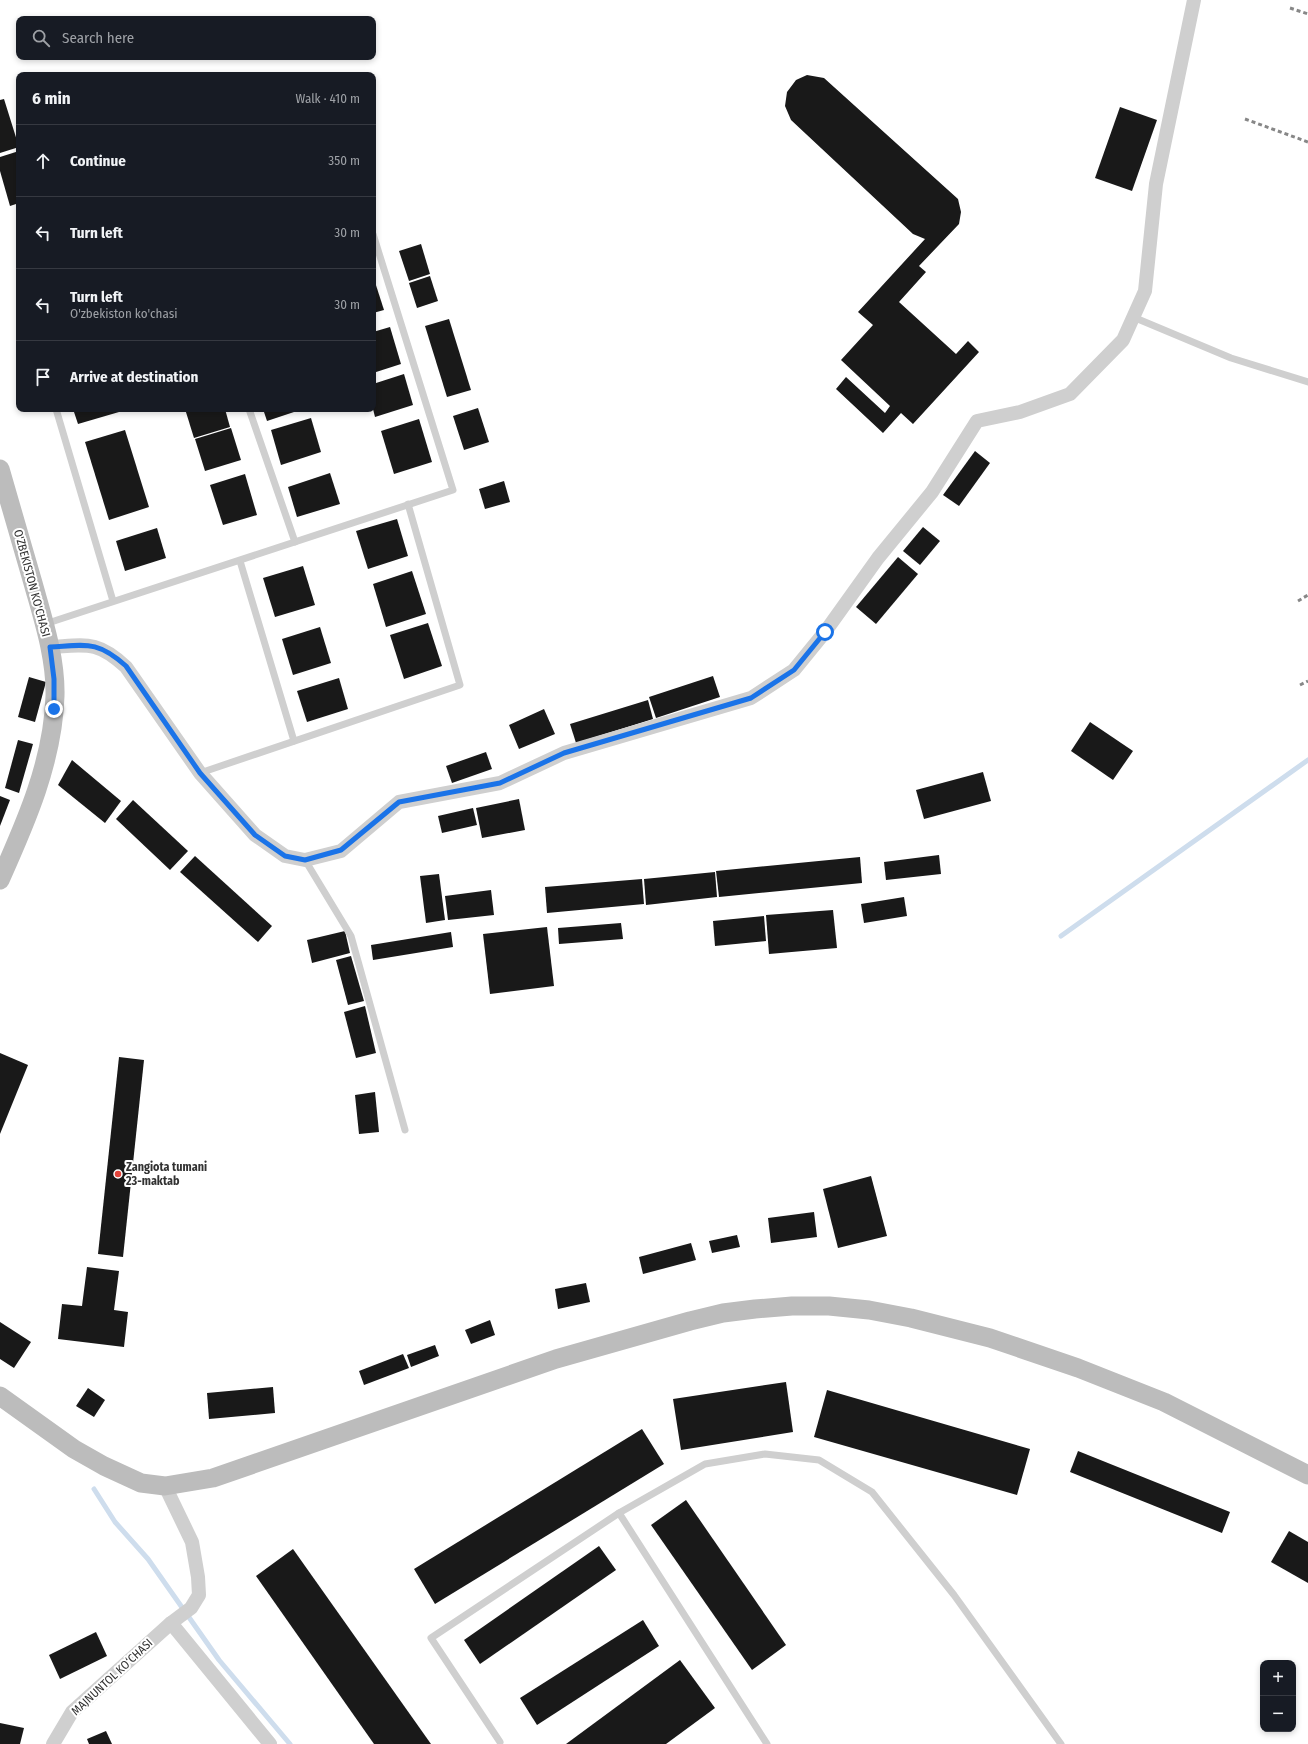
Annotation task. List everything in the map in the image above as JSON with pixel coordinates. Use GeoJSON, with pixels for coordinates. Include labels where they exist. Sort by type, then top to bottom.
{"type":"FeatureCollection","features":[{"type":"Feature","properties":{"kind":"main road","name":"O'ZBEKISTON KO'CHASI"},"geometry":{"type":"LineString","coordinates":[[0,470],[45,624],[50,647],[55,695],[50,744],[42,776],[0,880]]}},
{"type":"Feature","properties":{"kind":"main road"},"geometry":{"type":"LineString","coordinates":[[0,1396],[74,1449],[104,1466],[141,1483],[165,1486],[213,1478],[578,1352],[723,1313],[792,1306],[829,1306],[869,1310],[911,1318],[990,1338],[1078,1368],[1164,1402],[1308,1475]]}},
{"type":"Feature","properties":{"kind":"street"},"geometry":{"type":"LineString","coordinates":[[50,647],[90,645],[113,654],[126,666],[200,773],[255,835],[285,856],[305,860],[341,850],[399,802],[500,783],[564,753],[751,698],[794,670],[825,632],[878,558],[932,492],[976,421],[1020,412],[1070,394],[1123,340],[1145,291],[1156,184],[1183,47],[1194,0]]}},
{"type":"Feature","properties":{"kind":"street","name":"MAJNUNTOL KO‘CHASI"},"geometry":{"type":"LineString","coordinates":[[53,1744],[72,1712],[175,1620],[191,1608],[199,1595],[198,1577],[192,1542],[165,1486]]}},
{"type":"Feature","properties":{"kind":"street"},"geometry":{"type":"LineString","coordinates":[[175,1620],[270,1744]]}},
{"type":"Feature","properties":{"kind":"lane"},"geometry":{"type":"LineString","coordinates":[[45,624],[453,490],[376,244]]}},
{"type":"Feature","properties":{"kind":"lane"},"geometry":{"type":"LineString","coordinates":[[1133,317],[1231,358],[1308,382]]}},
{"type":"Feature","properties":{"kind":"lane"},"geometry":{"type":"LineString","coordinates":[[57,412],[113,601]]}},
{"type":"Feature","properties":{"kind":"lane"},"geometry":{"type":"LineString","coordinates":[[250,412],[295,542]]}},
{"type":"Feature","properties":{"kind":"lane"},"geometry":{"type":"LineString","coordinates":[[200,773],[460,685],[408,504]]}},
{"type":"Feature","properties":{"kind":"lane"},"geometry":{"type":"LineString","coordinates":[[240,560],[294,741]]}},
{"type":"Feature","properties":{"kind":"lane"},"geometry":{"type":"LineString","coordinates":[[305,860],[351,936],[405,1130]]}},
{"type":"Feature","properties":{"kind":"lane"},"geometry":{"type":"LineString","coordinates":[[500,1742],[431,1638],[619,1513],[705,1464],[765,1454],[819,1460],[872,1492],[954,1595],[1061,1744]]}},
{"type":"Feature","properties":{"kind":"lane"},"geometry":{"type":"LineString","coordinates":[[619,1513],[767,1744]]}},
{"type":"Feature","properties":{"kind":"building"},"geometry":{"type":"Polygon","coordinates":[[[807,75],[824,78],[958,199],[961,212],[959,224],[919,266],[926,272],[899,302],[956,354],[968,341],[979,352],[913,424],[901,413],[883,433],[836,389],[846,377],[885,413],[890,406],[841,360],[873,325],[858,312],[925,239],[913,234],[791,120],[785,106],[787,92],[796,80],[807,75]]]}},
{"type":"Feature","properties":{"kind":"building"},"geometry":{"type":"Polygon","coordinates":[[[4,99],[16,137],[16,148],[0,153],[0,100],[4,99]]]}},
{"type":"Feature","properties":{"kind":"building"},"geometry":{"type":"Polygon","coordinates":[[[1120,107],[1157,120],[1132,191],[1095,178],[1120,107]]]}},
{"type":"Feature","properties":{"kind":"building"},"geometry":{"type":"Polygon","coordinates":[[[16,152],[16,204],[10,206],[0,171],[0,157],[16,152]]]}},
{"type":"Feature","properties":{"kind":"building"},"geometry":{"type":"Polygon","coordinates":[[[421,244],[430,274],[409,281],[399,251],[421,244]]]}},
{"type":"Feature","properties":{"kind":"building"},"geometry":{"type":"Polygon","coordinates":[[[430,276],[438,301],[417,308],[409,283],[430,276]]]}},
{"type":"Feature","properties":{"kind":"building"},"geometry":{"type":"Polygon","coordinates":[[[376,285],[384,310],[376,312],[376,285]]]}},
{"type":"Feature","properties":{"kind":"building"},"geometry":{"type":"Polygon","coordinates":[[[449,319],[471,390],[447,397],[425,326],[449,319]]]}},
{"type":"Feature","properties":{"kind":"building"},"geometry":{"type":"Polygon","coordinates":[[[390,327],[401,364],[376,372],[376,331],[390,327]]]}},
{"type":"Feature","properties":{"kind":"building"},"geometry":{"type":"Polygon","coordinates":[[[404,374],[413,405],[375,417],[374,412],[376,412],[376,383],[404,374]]]}},
{"type":"Feature","properties":{"kind":"building"},"geometry":{"type":"Polygon","coordinates":[[[478,408],[489,442],[464,450],[453,416],[478,408]]]}},
{"type":"Feature","properties":{"kind":"building"},"geometry":{"type":"Polygon","coordinates":[[[74,412],[119,412],[78,424],[74,412]]]}},
{"type":"Feature","properties":{"kind":"building"},"geometry":{"type":"Polygon","coordinates":[[[186,412],[226,412],[230,427],[194,438],[186,412]]]}},
{"type":"Feature","properties":{"kind":"building"},"geometry":{"type":"Polygon","coordinates":[[[264,412],[294,412],[267,421],[264,412]]]}},
{"type":"Feature","properties":{"kind":"building"},"geometry":{"type":"Polygon","coordinates":[[[311,418],[321,452],[281,465],[271,430],[311,418]]]}},
{"type":"Feature","properties":{"kind":"building"},"geometry":{"type":"Polygon","coordinates":[[[419,419],[432,462],[394,474],[381,431],[419,419]]]}},
{"type":"Feature","properties":{"kind":"building"},"geometry":{"type":"Polygon","coordinates":[[[231,428],[241,460],[205,471],[195,439],[231,428]]]}},
{"type":"Feature","properties":{"kind":"building"},"geometry":{"type":"Polygon","coordinates":[[[125,430],[149,507],[109,520],[85,442],[125,430]]]}},
{"type":"Feature","properties":{"kind":"building"},"geometry":{"type":"Polygon","coordinates":[[[975,451],[990,463],[959,506],[943,495],[975,451]]]}},
{"type":"Feature","properties":{"kind":"building"},"geometry":{"type":"Polygon","coordinates":[[[330,473],[340,504],[297,517],[288,487],[330,473]]]}},
{"type":"Feature","properties":{"kind":"building"},"geometry":{"type":"Polygon","coordinates":[[[245,474],[257,515],[223,525],[210,485],[245,474]]]}},
{"type":"Feature","properties":{"kind":"building"},"geometry":{"type":"Polygon","coordinates":[[[504,481],[510,502],[485,509],[479,489],[504,481]]]}},
{"type":"Feature","properties":{"kind":"building"},"geometry":{"type":"Polygon","coordinates":[[[397,519],[408,556],[368,569],[356,531],[397,519]]]}},
{"type":"Feature","properties":{"kind":"building"},"geometry":{"type":"Polygon","coordinates":[[[923,527],[940,541],[920,565],[903,551],[923,527]]]}},
{"type":"Feature","properties":{"kind":"building"},"geometry":{"type":"Polygon","coordinates":[[[157,528],[166,558],[125,571],[116,541],[157,528]]]}},
{"type":"Feature","properties":{"kind":"building"},"geometry":{"type":"Polygon","coordinates":[[[898,557],[918,574],[876,624],[856,607],[898,557]]]}},
{"type":"Feature","properties":{"kind":"building"},"geometry":{"type":"Polygon","coordinates":[[[303,566],[315,605],[275,617],[263,578],[303,566]]]}},
{"type":"Feature","properties":{"kind":"building"},"geometry":{"type":"Polygon","coordinates":[[[412,571],[426,614],[386,627],[373,584],[412,571]]]}},
{"type":"Feature","properties":{"kind":"building"},"geometry":{"type":"Polygon","coordinates":[[[428,623],[442,666],[404,679],[390,635],[428,623]]]}},
{"type":"Feature","properties":{"kind":"building"},"geometry":{"type":"Polygon","coordinates":[[[320,627],[331,663],[293,675],[282,639],[320,627]]]}},
{"type":"Feature","properties":{"kind":"building"},"geometry":{"type":"Polygon","coordinates":[[[713,676],[720,697],[656,718],[649,697],[713,676]]]}},
{"type":"Feature","properties":{"kind":"building"},"geometry":{"type":"Polygon","coordinates":[[[29,677],[46,682],[35,722],[18,717],[29,677]]]}},
{"type":"Feature","properties":{"kind":"building"},"geometry":{"type":"Polygon","coordinates":[[[339,678],[348,709],[307,722],[297,691],[339,678]]]}},
{"type":"Feature","properties":{"kind":"building"},"geometry":{"type":"Polygon","coordinates":[[[648,700],[653,719],[576,743],[570,724],[648,700]]]}},
{"type":"Feature","properties":{"kind":"building"},"geometry":{"type":"Polygon","coordinates":[[[544,709],[555,734],[519,749],[509,725],[544,709]]]}},
{"type":"Feature","properties":{"kind":"building"},"geometry":{"type":"Polygon","coordinates":[[[1090,722],[1133,751],[1113,780],[1071,751],[1090,722]]]}},
{"type":"Feature","properties":{"kind":"building"},"geometry":{"type":"Polygon","coordinates":[[[18,740],[33,744],[19,793],[5,788],[18,740]]]}},
{"type":"Feature","properties":{"kind":"building"},"geometry":{"type":"Polygon","coordinates":[[[486,752],[492,769],[452,783],[446,766],[486,752]]]}},
{"type":"Feature","properties":{"kind":"building"},"geometry":{"type":"Polygon","coordinates":[[[72,760],[121,801],[105,823],[58,785],[72,760]]]}},
{"type":"Feature","properties":{"kind":"building"},"geometry":{"type":"Polygon","coordinates":[[[983,772],[991,801],[924,819],[916,790],[983,772]]]}},
{"type":"Feature","properties":{"kind":"building"},"geometry":{"type":"Polygon","coordinates":[[[0,796],[10,800],[0,826],[0,796]]]}},
{"type":"Feature","properties":{"kind":"building"},"geometry":{"type":"Polygon","coordinates":[[[519,799],[525,830],[482,838],[476,808],[519,799]]]}},
{"type":"Feature","properties":{"kind":"building"},"geometry":{"type":"Polygon","coordinates":[[[133,800],[188,851],[170,870],[116,819],[133,800]]]}},
{"type":"Feature","properties":{"kind":"building"},"geometry":{"type":"Polygon","coordinates":[[[473,808],[477,825],[442,833],[438,816],[473,808]]]}},
{"type":"Feature","properties":{"kind":"building"},"geometry":{"type":"Polygon","coordinates":[[[939,855],[941,874],[886,880],[884,862],[939,855]]]}},
{"type":"Feature","properties":{"kind":"building"},"geometry":{"type":"Polygon","coordinates":[[[195,856],[272,926],[258,942],[180,872],[195,856]]]}},
{"type":"Feature","properties":{"kind":"building"},"geometry":{"type":"Polygon","coordinates":[[[860,857],[862,883],[719,897],[716,871],[860,857]]]}},
{"type":"Feature","properties":{"kind":"building"},"geometry":{"type":"Polygon","coordinates":[[[715,872],[717,897],[646,905],[644,879],[715,872]]]}},
{"type":"Feature","properties":{"kind":"building"},"geometry":{"type":"Polygon","coordinates":[[[439,874],[445,920],[426,923],[420,876],[439,874]]]}},
{"type":"Feature","properties":{"kind":"building"},"geometry":{"type":"Polygon","coordinates":[[[642,879],[644,904],[547,913],[545,887],[642,879]]]}},
{"type":"Feature","properties":{"kind":"building"},"geometry":{"type":"Polygon","coordinates":[[[491,890],[494,915],[448,920],[445,896],[491,890]]]}},
{"type":"Feature","properties":{"kind":"building"},"geometry":{"type":"Polygon","coordinates":[[[904,897],[907,916],[864,923],[861,904],[904,897]]]}},
{"type":"Feature","properties":{"kind":"building"},"geometry":{"type":"Polygon","coordinates":[[[833,910],[837,948],[769,954],[766,915],[833,910]]]}},
{"type":"Feature","properties":{"kind":"building"},"geometry":{"type":"Polygon","coordinates":[[[764,916],[766,941],[715,946],[713,921],[764,916]]]}},
{"type":"Feature","properties":{"kind":"building"},"geometry":{"type":"Polygon","coordinates":[[[621,923],[623,939],[559,944],[558,928],[621,923]]]}},
{"type":"Feature","properties":{"kind":"building"},"geometry":{"type":"Polygon","coordinates":[[[547,927],[554,986],[490,994],[483,934],[547,927]]]}},
{"type":"Feature","properties":{"kind":"building"},"geometry":{"type":"Polygon","coordinates":[[[345,931],[350,953],[312,963],[307,940],[345,931]]]}},
{"type":"Feature","properties":{"kind":"building"},"geometry":{"type":"Polygon","coordinates":[[[451,932],[453,947],[373,960],[371,945],[451,932]]]}},
{"type":"Feature","properties":{"kind":"building"},"geometry":{"type":"Polygon","coordinates":[[[351,956],[364,1001],[348,1005],[336,960],[351,956]]]}},
{"type":"Feature","properties":{"kind":"building"},"geometry":{"type":"Polygon","coordinates":[[[365,1006],[376,1053],[356,1058],[344,1012],[365,1006]]]}},
{"type":"Feature","properties":{"kind":"building"},"geometry":{"type":"Polygon","coordinates":[[[0,1053],[28,1065],[0,1134],[0,1053]]]}},
{"type":"Feature","properties":{"kind":"building"},"geometry":{"type":"Polygon","coordinates":[[[119,1057],[144,1060],[123,1257],[98,1254],[119,1057]]]}},
{"type":"Feature","properties":{"kind":"building"},"geometry":{"type":"Polygon","coordinates":[[[375,1092],[379,1132],[359,1134],[355,1095],[375,1092]]]}},
{"type":"Feature","properties":{"kind":"building"},"geometry":{"type":"Polygon","coordinates":[[[871,1176],[887,1236],[838,1248],[823,1189],[871,1176]]]}},
{"type":"Feature","properties":{"kind":"building"},"geometry":{"type":"Polygon","coordinates":[[[814,1212],[817,1237],[771,1243],[768,1218],[814,1212]]]}},
{"type":"Feature","properties":{"kind":"building"},"geometry":{"type":"Polygon","coordinates":[[[737,1235],[740,1247],[712,1253],[709,1241],[737,1235]]]}},
{"type":"Feature","properties":{"kind":"building"},"geometry":{"type":"Polygon","coordinates":[[[691,1243],[696,1260],[643,1274],[639,1257],[691,1243]]]}},
{"type":"Feature","properties":{"kind":"building"},"geometry":{"type":"Polygon","coordinates":[[[87,1267],[119,1271],[114,1310],[128,1312],[124,1347],[58,1339],[62,1304],[82,1306],[87,1267]]]}},
{"type":"Feature","properties":{"kind":"building"},"geometry":{"type":"Polygon","coordinates":[[[586,1283],[590,1302],[558,1309],[555,1289],[586,1283]]]}},
{"type":"Feature","properties":{"kind":"building"},"geometry":{"type":"Polygon","coordinates":[[[490,1320],[495,1335],[471,1344],[465,1330],[490,1320]]]}},
{"type":"Feature","properties":{"kind":"building"},"geometry":{"type":"Polygon","coordinates":[[[0,1322],[31,1342],[14,1368],[0,1359],[0,1322]]]}},
{"type":"Feature","properties":{"kind":"building"},"geometry":{"type":"Polygon","coordinates":[[[435,1345],[439,1356],[411,1367],[407,1355],[435,1345]]]}},
{"type":"Feature","properties":{"kind":"building"},"geometry":{"type":"Polygon","coordinates":[[[403,1354],[409,1368],[364,1385],[359,1371],[403,1354]]]}},
{"type":"Feature","properties":{"kind":"building"},"geometry":{"type":"Polygon","coordinates":[[[786,1382],[793,1432],[681,1450],[673,1399],[786,1382]]]}},
{"type":"Feature","properties":{"kind":"building"},"geometry":{"type":"Polygon","coordinates":[[[273,1387],[275,1413],[209,1419],[207,1393],[273,1387]]]}},
{"type":"Feature","properties":{"kind":"building"},"geometry":{"type":"Polygon","coordinates":[[[88,1388],[105,1400],[94,1417],[76,1406],[88,1388]]]}},
{"type":"Feature","properties":{"kind":"building"},"geometry":{"type":"Polygon","coordinates":[[[827,1390],[1030,1449],[1017,1495],[814,1437],[827,1390]]]}},
{"type":"Feature","properties":{"kind":"building"},"geometry":{"type":"Polygon","coordinates":[[[642,1429],[664,1464],[435,1604],[414,1569],[642,1429]]]}},
{"type":"Feature","properties":{"kind":"building"},"geometry":{"type":"Polygon","coordinates":[[[1078,1451],[1230,1512],[1222,1533],[1070,1472],[1078,1451]]]}},
{"type":"Feature","properties":{"kind":"building"},"geometry":{"type":"Polygon","coordinates":[[[686,1500],[786,1645],[752,1670],[651,1525],[686,1500]]]}},
{"type":"Feature","properties":{"kind":"building"},"geometry":{"type":"Polygon","coordinates":[[[1289,1531],[1308,1542],[1308,1583],[1271,1562],[1289,1531]]]}},
{"type":"Feature","properties":{"kind":"building"},"geometry":{"type":"Polygon","coordinates":[[[599,1546],[616,1570],[480,1664],[464,1640],[599,1546]]]}},
{"type":"Feature","properties":{"kind":"building"},"geometry":{"type":"Polygon","coordinates":[[[293,1549],[431,1744],[374,1744],[256,1576],[293,1549]]]}},
{"type":"Feature","properties":{"kind":"building"},"geometry":{"type":"Polygon","coordinates":[[[643,1620],[659,1646],[537,1725],[520,1698],[643,1620]]]}},
{"type":"Feature","properties":{"kind":"building"},"geometry":{"type":"Polygon","coordinates":[[[96,1632],[107,1656],[60,1679],[49,1655],[96,1632]]]}},
{"type":"Feature","properties":{"kind":"building"},"geometry":{"type":"Polygon","coordinates":[[[680,1660],[715,1708],[666,1744],[566,1744],[680,1660]]]}},
{"type":"Feature","properties":{"kind":"building"},"geometry":{"type":"Polygon","coordinates":[[[0,1723],[24,1728],[20,1744],[0,1744],[0,1723]]]}},
{"type":"Feature","properties":{"kind":"building"},"geometry":{"type":"Polygon","coordinates":[[[106,1731],[112,1744],[89,1744],[87,1739],[106,1731]]]}},
{"type":"Feature","properties":{"kind":"waterway"},"geometry":{"type":"LineString","coordinates":[[1061,936],[1308,760]]}},
{"type":"Feature","properties":{"kind":"waterway"},"geometry":{"type":"LineString","coordinates":[[94,1489],[115,1522],[148,1559],[219,1660],[290,1744]]}},
{"type":"Feature","properties":{"kind":"railway"},"geometry":{"type":"LineString","coordinates":[[1290,8],[1308,14]]}},
{"type":"Feature","properties":{"kind":"railway"},"geometry":{"type":"LineString","coordinates":[[1245,119],[1308,142]]}},
{"type":"Feature","properties":{"kind":"railway"},"geometry":{"type":"LineString","coordinates":[[1298,601],[1308,595]]}},
{"type":"Feature","properties":{"kind":"railway"},"geometry":{"type":"LineString","coordinates":[[1300,685],[1308,681]]}},
{"type":"Feature","properties":{"kind":"place","name":"Zangiota tumani 23-maktab"},"geometry":{"type":"Point","coordinates":[118,1174]}},
{"type":"Feature","properties":{"kind":"route"},"geometry":{"type":"LineString","coordinates":[[54,709],[54,679],[50,647],[90,645],[113,654],[126,666],[138,682],[156,711],[200,773],[255,835],[285,856],[305,860],[341,850],[399,802],[500,783],[564,753],[751,698],[794,670],[825,632]]}}]}
